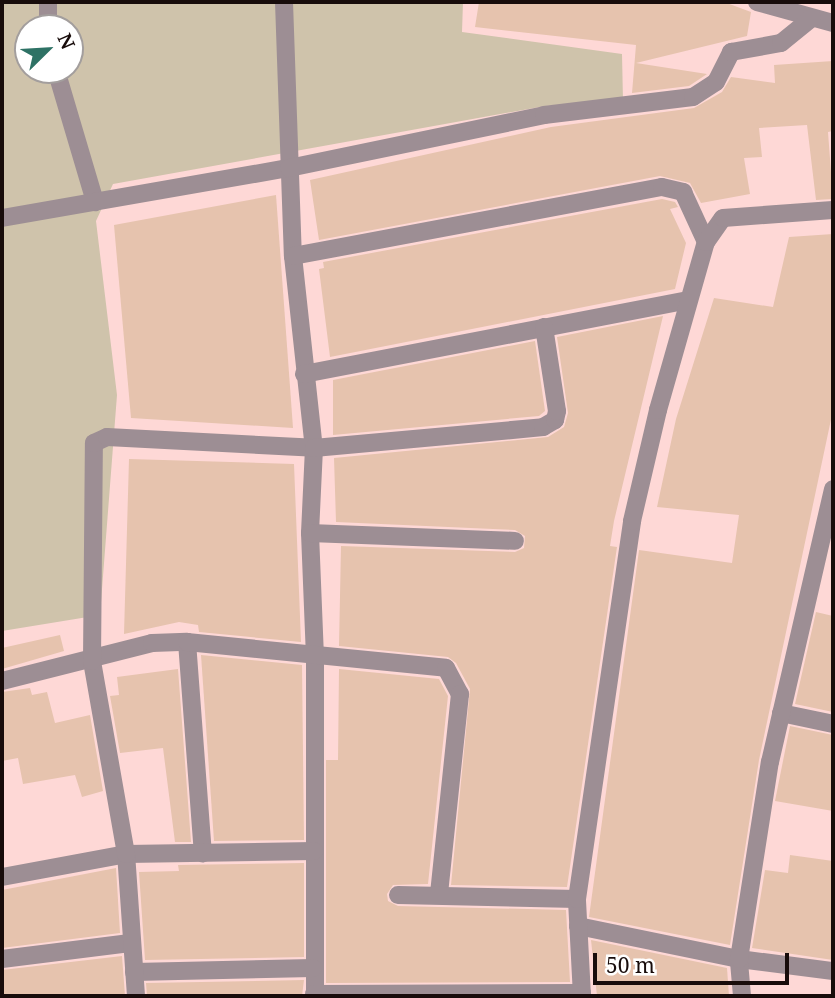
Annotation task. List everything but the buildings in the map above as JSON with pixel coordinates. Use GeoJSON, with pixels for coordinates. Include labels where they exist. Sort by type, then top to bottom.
{"type":"FeatureCollection","features":[{"type":"Feature","properties":{"kind":"street"},"geometry":{"type":"LineString","coordinates":[[284,2],[293,256],[314,448],[310,533],[315,658],[314,995],[582,995],[577,899],[632,521],[688,300],[706,242],[723,218],[833,210]]}},
{"type":"Feature","properties":{"kind":"street"},"geometry":{"type":"LineString","coordinates":[[757,2],[833,23]]}},
{"type":"Feature","properties":{"kind":"street"},"geometry":{"type":"LineString","coordinates":[[2,218],[289,168],[544,115],[693,97],[716,82],[731,52],[781,43],[812,18]]}},
{"type":"Feature","properties":{"kind":"street"},"geometry":{"type":"LineString","coordinates":[[60,84],[95,202]]}},
{"type":"Feature","properties":{"kind":"street"},"geometry":{"type":"LineString","coordinates":[[293,256],[662,187],[683,192],[706,242]]}},
{"type":"Feature","properties":{"kind":"street"},"geometry":{"type":"LineString","coordinates":[[304,374],[688,300]]}},
{"type":"Feature","properties":{"kind":"street"},"geometry":{"type":"LineString","coordinates":[[136,996],[130,943],[126,854],[92,661],[93,448],[99,438],[314,448],[550,424],[557,411],[544,327]]}},
{"type":"Feature","properties":{"kind":"street"},"geometry":{"type":"LineString","coordinates":[[742,996],[739,959],[781,713],[833,489]]}},
{"type":"Feature","properties":{"kind":"street"},"geometry":{"type":"LineString","coordinates":[[310,533],[515,541]]}},
{"type":"Feature","properties":{"kind":"street"},"geometry":{"type":"LineString","coordinates":[[2,681],[92,661],[152,643],[187,642],[315,658],[420,663],[446,668],[460,694],[439,893]]}},
{"type":"Feature","properties":{"kind":"street"},"geometry":{"type":"LineString","coordinates":[[187,642],[203,853]]}},
{"type":"Feature","properties":{"kind":"street"},"geometry":{"type":"LineString","coordinates":[[781,713],[833,724]]}},
{"type":"Feature","properties":{"kind":"street"},"geometry":{"type":"LineString","coordinates":[[2,877],[126,854],[314,851]]}},
{"type":"Feature","properties":{"kind":"street"},"geometry":{"type":"LineString","coordinates":[[398,895],[439,893],[577,899]]}},
{"type":"Feature","properties":{"kind":"street"},"geometry":{"type":"LineString","coordinates":[[578,926],[739,959],[833,971]]}},
{"type":"Feature","properties":{"kind":"street"},"geometry":{"type":"LineString","coordinates":[[2,959],[130,943]]}},
{"type":"Feature","properties":{"kind":"street"},"geometry":{"type":"LineString","coordinates":[[134,972],[313,968]]}},
{"type":"Feature","properties":{"kind":"shaded area"},"geometry":{"type":"Polygon","coordinates":[[[2,2],[463,2],[462,32],[622,54],[623,101],[545,106],[113,184],[96,221],[117,395],[100,615],[2,631],[2,2]]]}}]}
